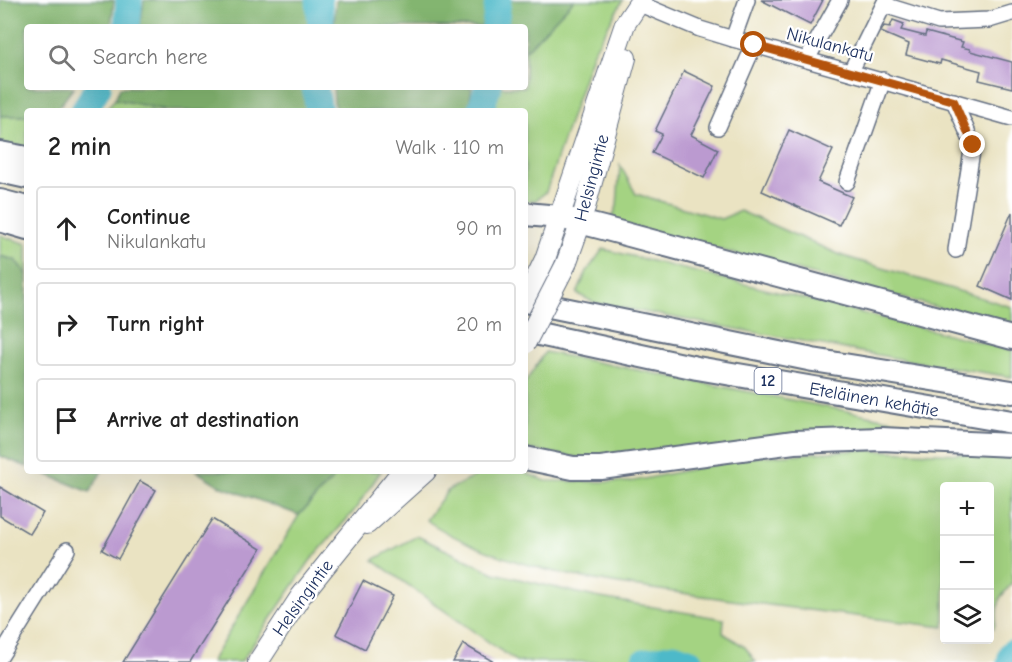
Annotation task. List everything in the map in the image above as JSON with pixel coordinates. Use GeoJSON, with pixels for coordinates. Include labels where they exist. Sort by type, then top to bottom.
{"type":"FeatureCollection","features":[{"type":"Feature","properties":{"kind":"highway"},"geometry":{"type":"LineString","coordinates":[[0,153],[24,157]]}},
{"type":"Feature","properties":{"kind":"highway"},"geometry":{"type":"LineString","coordinates":[[0,171],[24,176]]}},
{"type":"Feature","properties":{"kind":"highway"},"geometry":{"type":"LineString","coordinates":[[0,201],[24,207]]}},
{"type":"Feature","properties":{"kind":"highway"},"geometry":{"type":"LineString","coordinates":[[528,214],[570,220],[1012,338]]}},
{"type":"Feature","properties":{"kind":"highway"},"geometry":{"type":"LineString","coordinates":[[0,220],[24,227]]}},
{"type":"Feature","properties":{"kind":"highway","name":"Eteläinen kehätie"},"geometry":{"type":"LineString","coordinates":[[528,302],[813,360],[1012,392]]}},
{"type":"Feature","properties":{"kind":"highway","name":"Eteläinen kehätie"},"geometry":{"type":"LineString","coordinates":[[528,332],[708,370],[1012,422]]}},
{"type":"Feature","properties":{"kind":"highway"},"geometry":{"type":"LineString","coordinates":[[528,459],[573,468],[601,468],[795,442],[881,439],[1012,445]]}},
{"type":"Feature","properties":{"kind":"main road","name":"Helsingintie"},"geometry":{"type":"LineString","coordinates":[[528,338],[566,264],[570,220],[635,28],[641,2]]}},
{"type":"Feature","properties":{"kind":"main road","name":"Helsingintie"},"geometry":{"type":"LineString","coordinates":[[528,295],[545,259],[570,220]]}},
{"type":"Feature","properties":{"kind":"main road","name":"Helsingintie"},"geometry":{"type":"LineString","coordinates":[[258,662],[301,596],[372,505],[399,474]]}},
{"type":"Feature","properties":{"kind":"main road","name":"Helsingintie"},"geometry":{"type":"LineString","coordinates":[[350,536],[381,515],[423,474]]}},
{"type":"Feature","properties":{"kind":"street"},"geometry":{"type":"LineString","coordinates":[[733,39],[747,0]]}},
{"type":"Feature","properties":{"kind":"street"},"geometry":{"type":"LineString","coordinates":[[807,59],[840,0]]}},
{"type":"Feature","properties":{"kind":"street","name":"Nikulankatu"},"geometry":{"type":"LineString","coordinates":[[641,2],[733,39],[1012,118]]}},
{"type":"Feature","properties":{"kind":"street"},"geometry":{"type":"LineString","coordinates":[[851,71],[885,3],[939,22],[989,20],[1012,13]]}},
{"type":"Feature","properties":{"kind":"street"},"geometry":{"type":"LineString","coordinates":[[718,127],[754,45]]}},
{"type":"Feature","properties":{"kind":"street"},"geometry":{"type":"LineString","coordinates":[[847,182],[883,80]]}},
{"type":"Feature","properties":{"kind":"street"},"geometry":{"type":"LineString","coordinates":[[954,101],[973,145],[956,250]]}},
{"type":"Feature","properties":{"kind":"street"},"geometry":{"type":"LineString","coordinates":[[0,657],[67,550]]}},
{"type":"Feature","properties":{"kind":"green space"},"geometry":{"type":"Polygon","coordinates":[[[0,0],[114,0],[111,24],[24,24],[24,90],[72,90],[58,108],[24,108],[24,116],[0,116],[0,0]]]}},
{"type":"Feature","properties":{"kind":"green space"},"geometry":{"type":"Polygon","coordinates":[[[144,0],[309,0],[309,24],[140,24],[144,0]]]}},
{"type":"Feature","properties":{"kind":"green space"},"geometry":{"type":"Polygon","coordinates":[[[336,0],[487,0],[483,24],[334,24],[336,0]]]}},
{"type":"Feature","properties":{"kind":"green space"},"geometry":{"type":"Polygon","coordinates":[[[509,0],[574,0],[528,48],[528,24],[507,24],[509,0]]]}},
{"type":"Feature","properties":{"kind":"green space"},"geometry":{"type":"Polygon","coordinates":[[[574,0],[623,0],[592,54],[546,192],[536,200],[528,201],[528,108],[494,108],[499,90],[528,90],[528,48],[574,0]]]}},
{"type":"Feature","properties":{"kind":"green space"},"geometry":{"type":"Polygon","coordinates":[[[119,90],[307,90],[310,108],[156,108],[115,99],[119,90]]]}},
{"type":"Feature","properties":{"kind":"green space"},"geometry":{"type":"Polygon","coordinates":[[[333,90],[472,90],[468,108],[337,108],[333,90]]]}},
{"type":"Feature","properties":{"kind":"green space"},"geometry":{"type":"Polygon","coordinates":[[[115,99],[156,108],[107,108],[115,99]]]}},
{"type":"Feature","properties":{"kind":"green space"},"geometry":{"type":"Polygon","coordinates":[[[0,116],[24,116],[24,147],[0,143],[0,116]]]}},
{"type":"Feature","properties":{"kind":"green space"},"geometry":{"type":"Polygon","coordinates":[[[620,165],[636,194],[721,219],[740,211],[843,256],[1012,307],[1012,327],[611,221],[617,206],[620,165]]]}},
{"type":"Feature","properties":{"kind":"green space"},"geometry":{"type":"Polygon","coordinates":[[[0,235],[24,243],[24,270],[15,260],[0,256],[0,235]]]}},
{"type":"Feature","properties":{"kind":"green space"},"geometry":{"type":"Polygon","coordinates":[[[603,249],[1012,350],[1012,377],[905,360],[595,303],[577,294],[587,271],[603,249]]]}},
{"type":"Feature","properties":{"kind":"green space"},"geometry":{"type":"Polygon","coordinates":[[[0,256],[15,260],[24,270],[24,466],[0,456],[0,256]]]}},
{"type":"Feature","properties":{"kind":"green space"},"geometry":{"type":"Polygon","coordinates":[[[545,352],[939,429],[592,460],[528,449],[528,378],[545,352]]]}},
{"type":"Feature","properties":{"kind":"green space"},"geometry":{"type":"Polygon","coordinates":[[[860,450],[1012,456],[1012,583],[1000,598],[994,628],[994,482],[940,482],[940,626],[582,578],[516,561],[485,550],[454,537],[426,520],[448,490],[477,474],[528,474],[546,481],[629,482],[752,457],[860,450]]]}},
{"type":"Feature","properties":{"kind":"green space"},"geometry":{"type":"Polygon","coordinates":[[[45,474],[100,474],[90,492],[45,474]]]}},
{"type":"Feature","properties":{"kind":"green space"},"geometry":{"type":"Polygon","coordinates":[[[201,474],[337,474],[299,515],[220,486],[201,474]]]}},
{"type":"Feature","properties":{"kind":"green space"},"geometry":{"type":"Polygon","coordinates":[[[337,474],[379,474],[354,511],[310,561],[241,662],[211,662],[299,515],[337,474]]]}},
{"type":"Feature","properties":{"kind":"green space"},"geometry":{"type":"Polygon","coordinates":[[[417,536],[494,573],[595,597],[724,619],[723,633],[745,647],[756,662],[517,662],[373,560],[417,536]]]}},
{"type":"Feature","properties":{"kind":"building"},"geometry":{"type":"Polygon","coordinates":[[[761,0],[823,0],[810,25],[761,0]]]}},
{"type":"Feature","properties":{"kind":"building"},"geometry":{"type":"Polygon","coordinates":[[[893,20],[904,24],[901,30],[925,36],[926,32],[963,42],[961,47],[970,49],[970,51],[1012,62],[1012,88],[979,80],[981,71],[941,60],[940,64],[906,55],[909,44],[881,32],[884,26],[890,27],[893,20]]]}},
{"type":"Feature","properties":{"kind":"building"},"geometry":{"type":"Polygon","coordinates":[[[684,71],[715,86],[691,135],[718,149],[704,178],[652,153],[662,134],[655,131],[684,71]]]}},
{"type":"Feature","properties":{"kind":"building"},"geometry":{"type":"Polygon","coordinates":[[[789,130],[833,150],[818,182],[852,197],[839,225],[762,191],[789,130]]]}},
{"type":"Feature","properties":{"kind":"building"},"geometry":{"type":"Polygon","coordinates":[[[1012,212],[1012,300],[980,286],[1012,212]]]}},
{"type":"Feature","properties":{"kind":"building"},"geometry":{"type":"Polygon","coordinates":[[[140,481],[156,490],[118,559],[102,550],[140,481]]]}},
{"type":"Feature","properties":{"kind":"building"},"geometry":{"type":"Polygon","coordinates":[[[0,487],[43,513],[30,534],[0,516],[0,487]]]}},
{"type":"Feature","properties":{"kind":"building"},"geometry":{"type":"Polygon","coordinates":[[[212,519],[261,549],[190,662],[123,662],[212,519]]]}},
{"type":"Feature","properties":{"kind":"building"},"geometry":{"type":"Polygon","coordinates":[[[363,581],[393,596],[365,649],[336,634],[363,581]]]}},
{"type":"Feature","properties":{"kind":"building"},"geometry":{"type":"Polygon","coordinates":[[[463,644],[494,662],[453,662],[463,644]]]}},
{"type":"Feature","properties":{"kind":"waterway"},"geometry":{"type":"LineString","coordinates":[[127,24],[129,0]]}},
{"type":"Feature","properties":{"kind":"waterway"},"geometry":{"type":"LineString","coordinates":[[319,0],[321,24]]}},
{"type":"Feature","properties":{"kind":"waterway"},"geometry":{"type":"LineString","coordinates":[[495,24],[498,0]]}},
{"type":"Feature","properties":{"kind":"waterway"},"geometry":{"type":"LineString","coordinates":[[86,108],[96,90]]}},
{"type":"Feature","properties":{"kind":"waterway"},"geometry":{"type":"LineString","coordinates":[[316,90],[318,108]]}},
{"type":"Feature","properties":{"kind":"waterway"},"geometry":{"type":"LineString","coordinates":[[481,108],[487,90]]}},
{"type":"Feature","properties":{"kind":"waterway"},"geometry":{"type":"LineString","coordinates":[[1010,662],[1012,653]]}},
{"type":"Feature","properties":{"kind":"waterway"},"geometry":{"type":"LineString","coordinates":[[644,662],[674,656],[691,662]]}},
{"type":"Feature","properties":{"kind":"route"},"geometry":{"type":"LineString","coordinates":[[754,45],[954,101],[973,145]]}}]}
